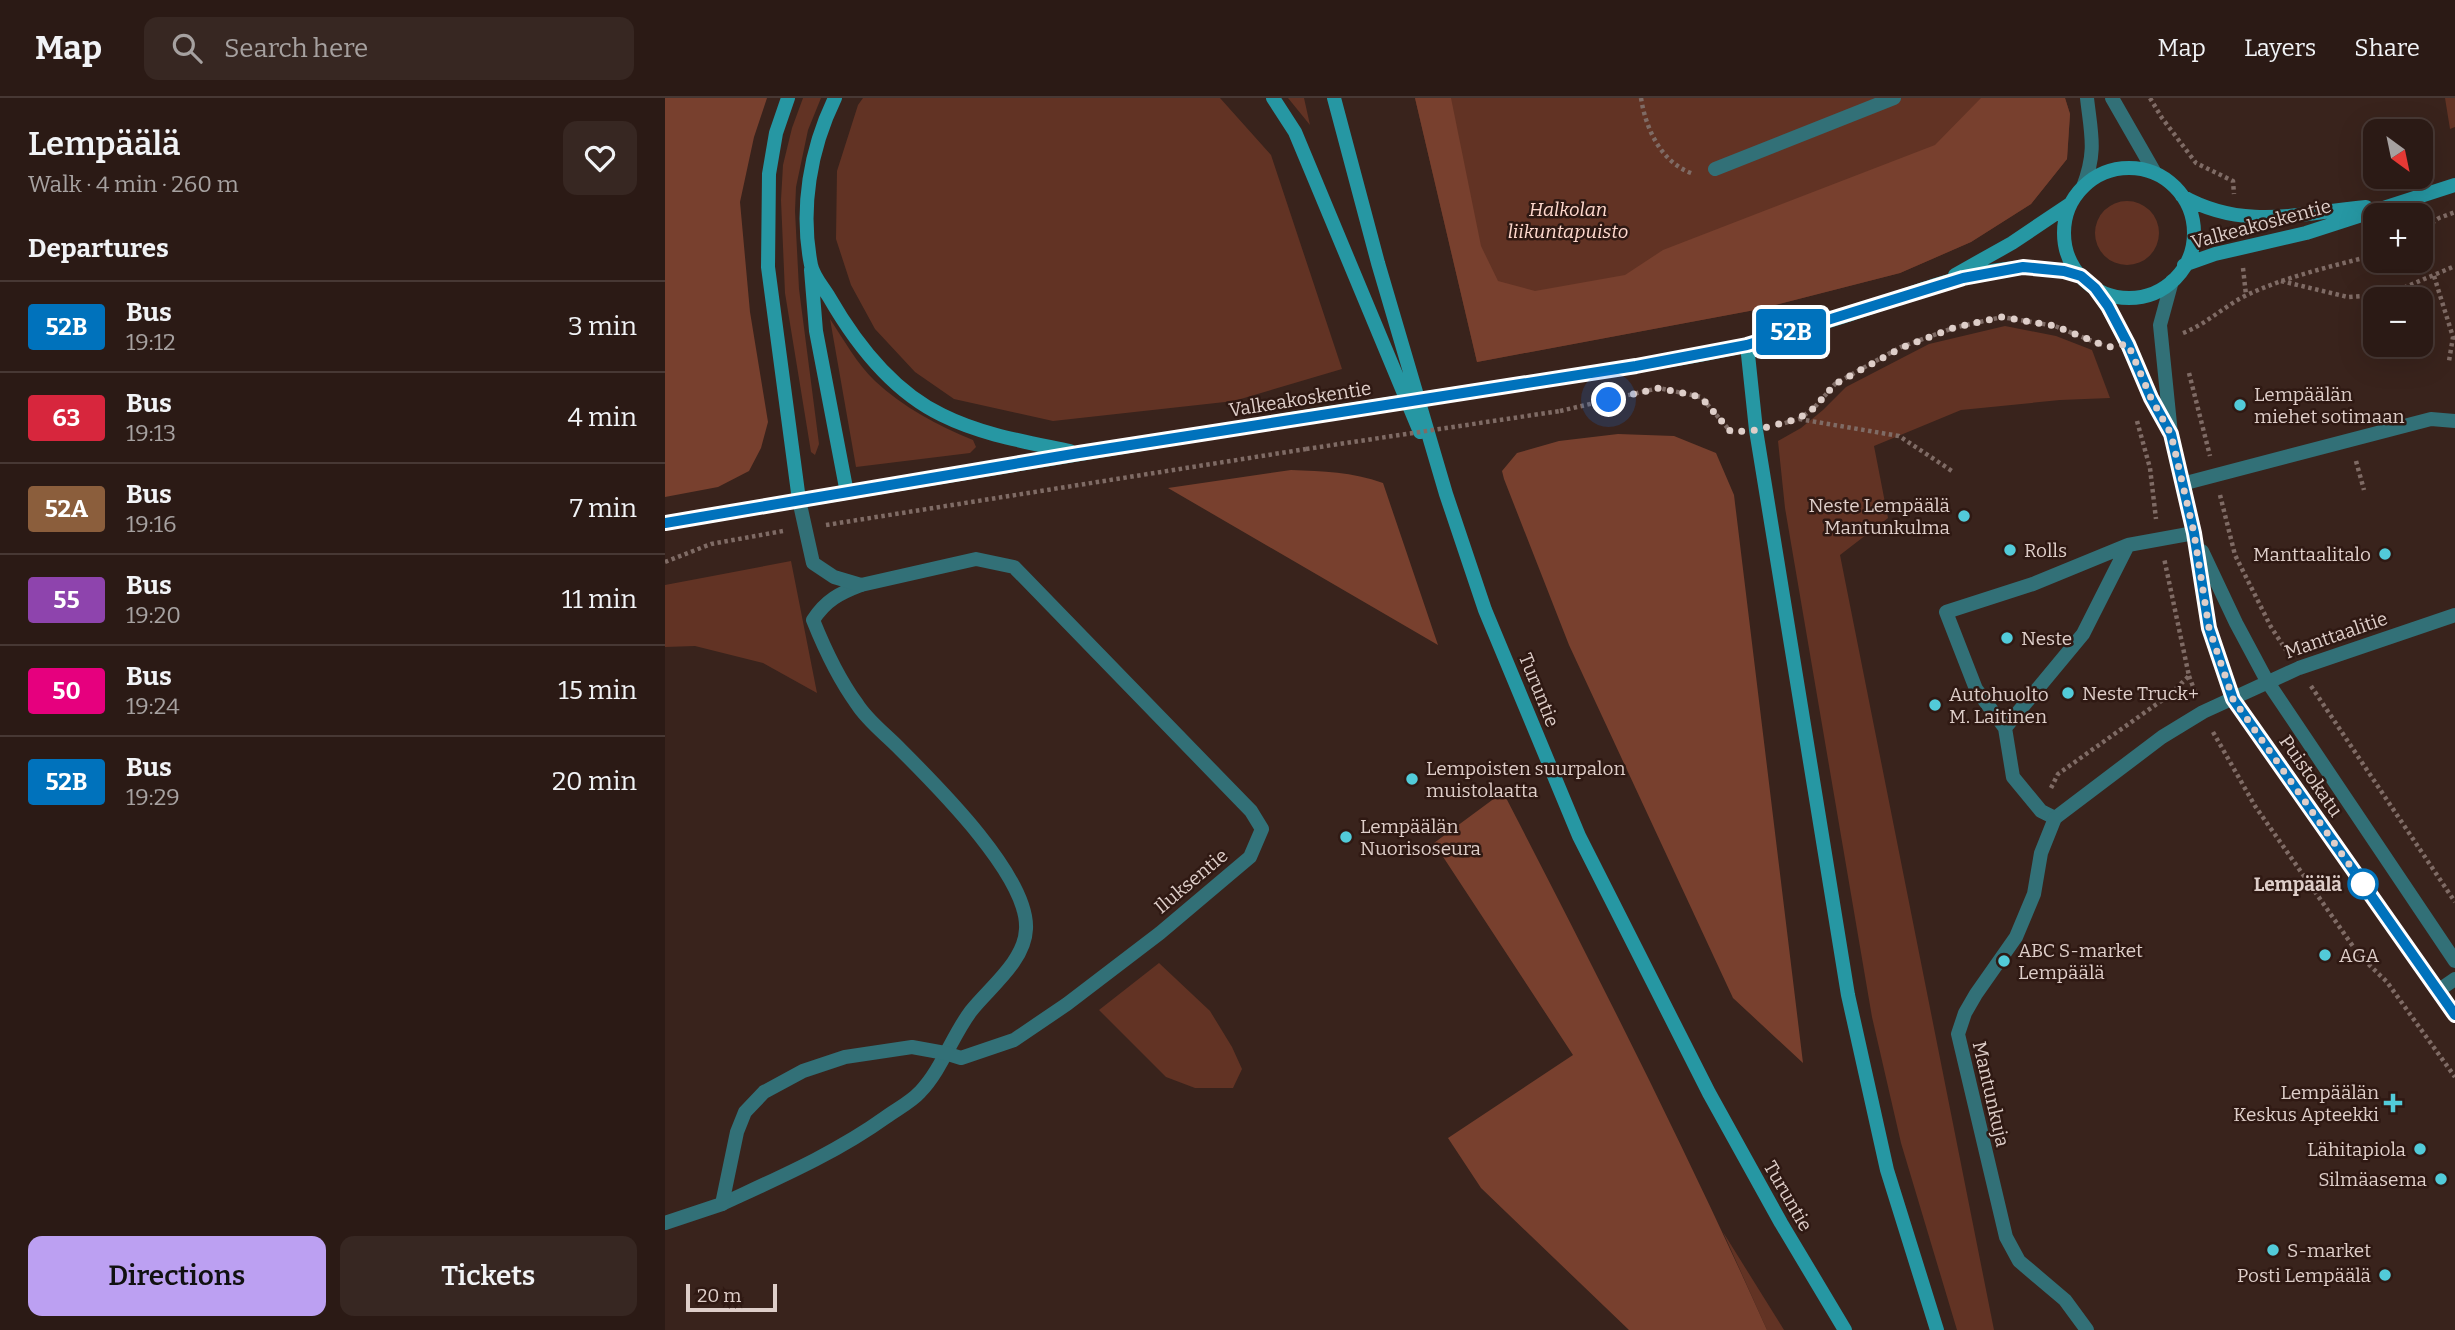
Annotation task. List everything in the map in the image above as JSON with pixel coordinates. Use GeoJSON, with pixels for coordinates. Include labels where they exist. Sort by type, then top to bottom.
{"type":"FeatureCollection","features":[{"type":"Feature","properties":{"kind":"main road"},"geometry":{"type":"LineString","coordinates":[[788,98],[776,133],[769,174],[768,267],[799,500]]}},
{"type":"Feature","properties":{"kind":"main road"},"geometry":{"type":"LineString","coordinates":[[835,98],[823,122],[810,172],[807,220],[816,331],[847,493]]}},
{"type":"Feature","properties":{"kind":"main road"},"geometry":{"type":"LineString","coordinates":[[1273,98],[1295,132],[1446,494]]}},
{"type":"Feature","properties":{"kind":"main road","name":"Turuntie"},"geometry":{"type":"LineString","coordinates":[[1334,98],[1378,263],[1446,494],[1485,610],[1579,836],[1709,1093],[1780,1223],[1845,1330]]}},
{"type":"Feature","properties":{"kind":"main road"},"geometry":{"type":"LineString","coordinates":[[2137,168],[2155,173],[2170,183],[2182,197],[2190,213],[2192,249],[2185,265],[2172,281],[2160,289],[2134,297],[2107,294],[2081,276],[2070,261],[2065,244],[2064,223],[2070,204],[2083,187],[2099,175],[2119,169],[2137,168]]}},
{"type":"Feature","properties":{"kind":"main road","name":"Valkeakoskentie"},"geometry":{"type":"LineString","coordinates":[[2395,203],[2455,185]]}},
{"type":"Feature","properties":{"kind":"main road","name":"Valkeakoskentie"},"geometry":{"type":"LineString","coordinates":[[2182,197],[2198,205],[2247,218],[2283,218],[2363,208]]}},
{"type":"Feature","properties":{"kind":"main road","name":"Valkeakoskentie"},"geometry":{"type":"LineString","coordinates":[[1935,286],[2012,243],[2070,204]]}},
{"type":"Feature","properties":{"kind":"main road","name":"Valkeakoskentie"},"geometry":{"type":"LineString","coordinates":[[2185,265],[2215,254],[2306,233],[2363,214]]}},
{"type":"Feature","properties":{"kind":"main road","name":"Valkeakoskentie"},"geometry":{"type":"LineString","coordinates":[[665,523],[1079,453],[1636,366],[1747,345],[1847,316],[1935,286],[2023,267],[2048,268],[2081,276]]}},
{"type":"Feature","properties":{"kind":"main road"},"geometry":{"type":"LineString","coordinates":[[811,268],[848,329],[883,371],[912,398],[943,416],[982,430],[1079,453]]}},
{"type":"Feature","properties":{"kind":"main road"},"geometry":{"type":"LineString","coordinates":[[1747,345],[1756,430],[1848,995],[1887,1170],[1937,1330]]}},
{"type":"Feature","properties":{"kind":"street"},"geometry":{"type":"LineString","coordinates":[[1715,169],[1894,98]]}},
{"type":"Feature","properties":{"kind":"street"},"geometry":{"type":"LineString","coordinates":[[2083,187],[2093,152],[2087,98]]}},
{"type":"Feature","properties":{"kind":"street"},"geometry":{"type":"LineString","coordinates":[[2112,98],[2155,173]]}},
{"type":"Feature","properties":{"kind":"street","name":"Puistokatu"},"geometry":{"type":"LineString","coordinates":[[2172,281],[2164,305],[2160,337],[2171,434],[2194,533],[2209,628],[2233,699],[2455,1015]]}},
{"type":"Feature","properties":{"kind":"street","name":"Puistokatu"},"geometry":{"type":"LineString","coordinates":[[2095,288],[2128,344],[2151,398],[2171,434]]}},
{"type":"Feature","properties":{"kind":"street"},"geometry":{"type":"LineString","coordinates":[[2182,484],[2431,419],[2455,421]]}},
{"type":"Feature","properties":{"kind":"street"},"geometry":{"type":"LineString","coordinates":[[799,500],[813,563],[834,578],[861,585]]}},
{"type":"Feature","properties":{"kind":"street"},"geometry":{"type":"LineString","coordinates":[[2055,818],[2041,811],[2013,777],[2005,728],[1976,689],[1946,612],[2033,584],[2128,545],[2194,533]]}},
{"type":"Feature","properties":{"kind":"street","name":"Puistokatu"},"geometry":{"type":"LineString","coordinates":[[2194,533],[2236,623],[2267,681],[2455,961]]}},
{"type":"Feature","properties":{"kind":"street"},"geometry":{"type":"LineString","coordinates":[[2005,728],[2083,634],[2128,545]]}},
{"type":"Feature","properties":{"kind":"street","name":"Iluksentie"},"geometry":{"type":"LineString","coordinates":[[722,1204],[737,1132],[745,1112],[764,1092],[803,1071],[845,1057],[912,1047],[961,1058],[1014,1040],[1067,1004],[1160,933],[1250,857],[1262,829],[1251,811],[1014,567],[976,559],[861,585]]}},
{"type":"Feature","properties":{"kind":"street"},"geometry":{"type":"LineString","coordinates":[[665,1223],[722,1204],[793,1172],[861,1135],[918,1095],[930,1081],[971,1011],[1000,980],[1018,953],[1027,931],[1025,909],[1004,866],[932,780],[858,706],[828,658],[813,620],[822,606],[837,594],[861,585]]}},
{"type":"Feature","properties":{"kind":"street","name":"Manttaalitie"},"geometry":{"type":"LineString","coordinates":[[2233,699],[2299,667],[2455,615]]}},
{"type":"Feature","properties":{"kind":"street","name":"Mantunkuja"},"geometry":{"type":"LineString","coordinates":[[2087,1330],[2065,1300],[2019,1261],[2006,1237],[1958,1034],[1965,1013],[1976,994],[2016,937],[2033,894],[2041,853],[2055,818],[2162,737],[2203,712],[2233,699]]}},
{"type":"Feature","properties":{"kind":"street"},"geometry":{"type":"LineString","coordinates":[[2439,990],[2455,979]]}},
{"type":"Feature","properties":{"kind":"path"},"geometry":{"type":"LineString","coordinates":[[1641,98],[1658,149],[1677,167],[1692,174],[1715,169]]}},
{"type":"Feature","properties":{"kind":"path"},"geometry":{"type":"LineString","coordinates":[[2433,222],[2455,212]]}},
{"type":"Feature","properties":{"kind":"path"},"geometry":{"type":"LineString","coordinates":[[2160,337],[2178,335],[2200,326],[2246,295],[2281,281],[2363,259]]}},
{"type":"Feature","properties":{"kind":"path"},"geometry":{"type":"LineString","coordinates":[[2281,281],[2348,297],[2389,293],[2455,267]]}},
{"type":"Feature","properties":{"kind":"path"},"geometry":{"type":"LineString","coordinates":[[2434,276],[2453,337],[2449,361]]}},
{"type":"Feature","properties":{"kind":"path"},"geometry":{"type":"LineString","coordinates":[[665,562],[711,544],[805,527],[854,522],[1560,411],[1659,388],[1701,397],[1731,432],[1756,430],[1798,419],[1814,408],[1835,384],[1901,348],[1965,325],[2002,317],[2055,326],[2108,347],[2128,344]]}},
{"type":"Feature","properties":{"kind":"path"},"geometry":{"type":"LineString","coordinates":[[2189,372],[2235,555],[2271,626],[2455,902]]}},
{"type":"Feature","properties":{"kind":"path"},"geometry":{"type":"LineString","coordinates":[[2135,415],[2150,468],[2159,538],[2189,676],[2203,712],[2263,817],[2359,955],[2386,982],[2455,1077]]}},
{"type":"Feature","properties":{"kind":"path"},"geometry":{"type":"LineString","coordinates":[[1798,419],[1899,436],[1952,471]]}},
{"type":"Feature","properties":{"kind":"path"},"geometry":{"type":"LineString","coordinates":[[2350,440],[2364,490]]}},
{"type":"Feature","properties":{"kind":"path"},"geometry":{"type":"LineString","coordinates":[[2041,811],[2058,774],[2168,696],[2189,676]]}},
{"type":"Feature","properties":{"kind":"green space"},"geometry":{"type":"Polygon","coordinates":[[[803,98],[821,98],[808,130],[796,187],[795,211],[799,289],[819,444],[815,455],[811,452],[785,293],[781,200],[783,165],[803,98]]]}},
{"type":"Feature","properties":{"kind":"green space"},"geometry":{"type":"Polygon","coordinates":[[[863,98],[1220,98],[1271,155],[1342,369],[1234,401],[1053,421],[954,399],[915,372],[875,329],[851,285],[836,239],[837,171],[858,105],[863,98]]]}},
{"type":"Feature","properties":{"kind":"green space"},"geometry":{"type":"Polygon","coordinates":[[[1288,98],[1304,98],[1310,125],[1288,98]]]}},
{"type":"Feature","properties":{"kind":"green space","name":"Halkolan liikuntapuisto"},"geometry":{"type":"Polygon","coordinates":[[[1415,98],[2065,98],[2070,114],[2067,159],[2031,204],[1971,242],[1900,273],[1760,309],[1477,362],[1415,98]]]}},
{"type":"Feature","properties":{"kind":"green space"},"geometry":{"type":"Polygon","coordinates":[[[2445,98],[2455,98],[2455,127],[2450,129],[2445,98]]]}},
{"type":"Feature","properties":{"kind":"green space"},"geometry":{"type":"Polygon","coordinates":[[[2127,201],[2150,210],[2159,233],[2150,256],[2127,265],[2104,256],[2095,233],[2104,210],[2127,201]]]}},
{"type":"Feature","properties":{"kind":"green space"},"geometry":{"type":"Polygon","coordinates":[[[830,319],[875,381],[921,415],[973,440],[976,447],[970,453],[856,467],[830,319]]]}},
{"type":"Feature","properties":{"kind":"green space"},"geometry":{"type":"Polygon","coordinates":[[[2005,326],[2056,336],[2092,350],[2110,398],[1961,410],[1874,446],[1888,518],[1840,555],[1994,1330],[1957,1330],[1901,1143],[1872,1017],[1785,508],[1778,441],[1801,428],[1846,387],[1929,344],[2005,326]]]}},
{"type":"Feature","properties":{"kind":"green space"},"geometry":{"type":"Polygon","coordinates":[[[791,561],[817,693],[763,663],[695,646],[665,647],[665,585],[791,561]]]}},
{"type":"Feature","properties":{"kind":"green space"},"geometry":{"type":"Polygon","coordinates":[[[1159,963],[1210,1011],[1232,1047],[1242,1069],[1233,1088],[1195,1088],[1166,1077],[1099,1010],[1159,963]]]}},
{"type":"Feature","properties":{"kind":"green space"},"geometry":{"type":"Polygon","coordinates":[[[1723,1232],[1784,1330],[1767,1330],[1723,1232]]]}},
{"type":"Feature","properties":{"kind":"shaded area"},"geometry":{"type":"Polygon","coordinates":[[[665,98],[767,98],[754,137],[740,202],[750,312],[768,422],[761,448],[749,471],[718,487],[665,497],[665,98]]]}},
{"type":"Feature","properties":{"kind":"shaded area"},"geometry":{"type":"Polygon","coordinates":[[[1415,98],[1451,98],[1481,246],[1498,281],[1535,291],[1625,275],[1663,250],[1935,145],[1981,98],[2065,98],[2070,114],[2067,159],[2031,204],[1971,242],[1900,273],[1760,309],[1477,362],[1415,98]]]}},
{"type":"Feature","properties":{"kind":"shaded area"},"geometry":{"type":"Polygon","coordinates":[[[1618,434],[1674,436],[1716,453],[1734,495],[1803,1063],[1733,998],[1569,645],[1504,479],[1502,471],[1517,453],[1559,441],[1618,434]]]}},
{"type":"Feature","properties":{"kind":"shaded area"},"geometry":{"type":"Polygon","coordinates":[[[1291,470],[1349,474],[1383,483],[1438,645],[1168,488],[1291,470]]]}},
{"type":"Feature","properties":{"kind":"shaded area"},"geometry":{"type":"Polygon","coordinates":[[[1503,792],[1639,1059],[1767,1330],[1629,1330],[1481,1188],[1448,1138],[1573,1055],[1434,843],[1503,792]]]}},
{"type":"Feature","properties":{"kind":"bus line","name":"52B"},"geometry":{"type":"LineString","coordinates":[[665,523],[1079,453],[1636,366],[1747,345],[1963,278],[2023,267],[2064,271],[2081,276],[2095,288],[2108,306],[2171,434],[2194,533],[2209,628],[2233,699],[2455,1015]]}},
{"type":"Feature","properties":{"kind":"place","name":"Lempäälän miehet sotimaan"},"geometry":{"type":"Point","coordinates":[2240,405]}},
{"type":"Feature","properties":{"kind":"place","name":"Neste Lempäälä Mantunkulma"},"geometry":{"type":"Point","coordinates":[1964,516]}},
{"type":"Feature","properties":{"kind":"place","name":"Rolls"},"geometry":{"type":"Point","coordinates":[2010,550]}},
{"type":"Feature","properties":{"kind":"place","name":"Manttaalitalo"},"geometry":{"type":"Point","coordinates":[2385,554]}},
{"type":"Feature","properties":{"kind":"place","name":"Neste"},"geometry":{"type":"Point","coordinates":[2007,638]}},
{"type":"Feature","properties":{"kind":"place","name":"Neste Truck+"},"geometry":{"type":"Point","coordinates":[2068,693]}},
{"type":"Feature","properties":{"kind":"place","name":"Autohuolto M. Laitinen"},"geometry":{"type":"Point","coordinates":[1935,705]}},
{"type":"Feature","properties":{"kind":"place","name":"Lempoisten suurpalon muistolaatta"},"geometry":{"type":"Point","coordinates":[1412,779]}},
{"type":"Feature","properties":{"kind":"place","name":"Lempäälän Nuorisoseura"},"geometry":{"type":"Point","coordinates":[1346,837]}},
{"type":"Feature","properties":{"kind":"place","name":"Lempäälä"},"geometry":{"type":"Point","coordinates":[2363,884]}},
{"type":"Feature","properties":{"kind":"place","name":"AGA"},"geometry":{"type":"Point","coordinates":[2325,955]}},
{"type":"Feature","properties":{"kind":"place","name":"ABC S-market Lempäälä"},"geometry":{"type":"Point","coordinates":[2004,961]}},
{"type":"Feature","properties":{"kind":"place","name":"Lempäälän Keskus Apteekki"},"geometry":{"type":"Point","coordinates":[2393,1103]}},
{"type":"Feature","properties":{"kind":"place","name":"Lähitapiola"},"geometry":{"type":"Point","coordinates":[2420,1149]}},
{"type":"Feature","properties":{"kind":"place","name":"Silmäasema"},"geometry":{"type":"Point","coordinates":[2441,1179]}},
{"type":"Feature","properties":{"kind":"place","name":"S-market"},"geometry":{"type":"Point","coordinates":[2273,1250]}},
{"type":"Feature","properties":{"kind":"place","name":"Posti Lempäälä"},"geometry":{"type":"Point","coordinates":[2385,1275]}},
{"type":"Feature","properties":{"kind":"route"},"geometry":{"type":"LineString","coordinates":[[1609,400],[1659,388],[1701,397],[1731,432],[1756,430],[1798,419],[1814,408],[1835,384],[1901,348],[1953,328],[2002,317],[2055,326],[2108,347],[2128,344],[2151,398],[2171,434],[2194,533],[2209,628],[2233,699],[2363,884]]}}]}
